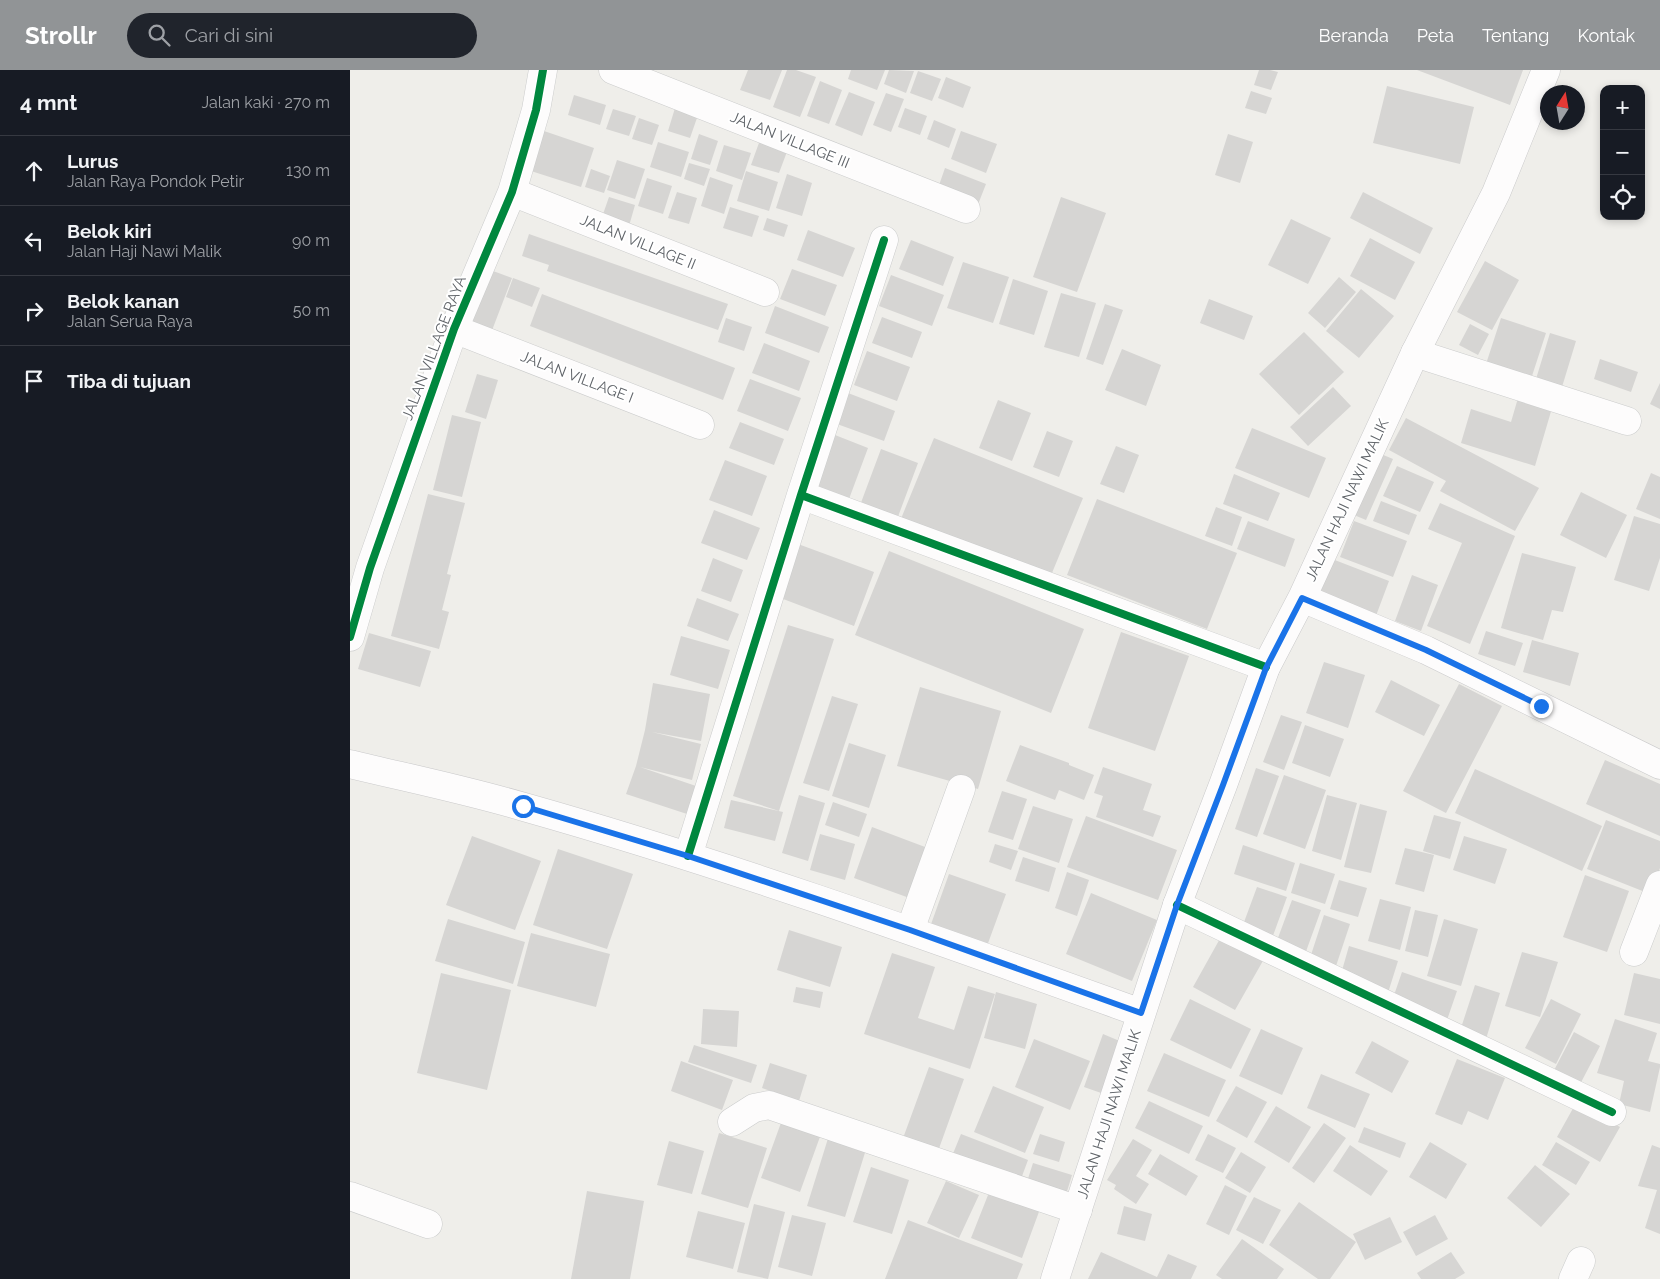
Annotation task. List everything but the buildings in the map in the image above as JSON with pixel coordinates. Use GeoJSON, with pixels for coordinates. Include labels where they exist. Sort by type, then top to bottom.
{"type":"FeatureCollection","features":[{"type":"Feature","properties":{"kind":"street","name":"JALAN VILLAGE RAYA"},"geometry":{"type":"LineString","coordinates":[[350,638],[370,568],[454,329],[512,192],[536,110],[543,70]]}},
{"type":"Feature","properties":{"kind":"street","name":"JALAN VILLAGE III"},"geometry":{"type":"LineString","coordinates":[[613,70],[966,209]]}},
{"type":"Feature","properties":{"kind":"street","name":"JALAN HAJI NAWI MALIK"},"geometry":{"type":"LineString","coordinates":[[1056,1279],[1177,905],[1266,668],[1302,598],[1415,353],[1496,193],[1546,70]]}},
{"type":"Feature","properties":{"kind":"street","name":"JALAN VILLAGE II"},"geometry":{"type":"LineString","coordinates":[[512,192],[765,292]]}},
{"type":"Feature","properties":{"kind":"street"},"geometry":{"type":"LineString","coordinates":[[688,856],[800,495],[884,240]]}},
{"type":"Feature","properties":{"kind":"street","name":"JALAN VILLAGE I"},"geometry":{"type":"LineString","coordinates":[[454,329],[700,425]]}},
{"type":"Feature","properties":{"kind":"street"},"geometry":{"type":"LineString","coordinates":[[1415,353],[1627,421]]}},
{"type":"Feature","properties":{"kind":"street"},"geometry":{"type":"LineString","coordinates":[[800,495],[1266,668]]}},
{"type":"Feature","properties":{"kind":"street"},"geometry":{"type":"LineString","coordinates":[[1302,598],[1426,650],[1660,765]]}},
{"type":"Feature","properties":{"kind":"street"},"geometry":{"type":"LineString","coordinates":[[350,764],[523,806],[688,856],[910,930],[1141,1013]]}},
{"type":"Feature","properties":{"kind":"street"},"geometry":{"type":"LineString","coordinates":[[910,930],[961,789]]}},
{"type":"Feature","properties":{"kind":"street"},"geometry":{"type":"LineString","coordinates":[[1634,952],[1660,885]]}},
{"type":"Feature","properties":{"kind":"street"},"geometry":{"type":"LineString","coordinates":[[1177,905],[1612,1112]]}},
{"type":"Feature","properties":{"kind":"street"},"geometry":{"type":"LineString","coordinates":[[732,1122],[754,1108],[769,1105],[1078,1210]]}},
{"type":"Feature","properties":{"kind":"street"},"geometry":{"type":"LineString","coordinates":[[350,1196],[428,1224]]}},
{"type":"Feature","properties":{"kind":"cycle path"},"geometry":{"type":"LineString","coordinates":[[350,637],[370,568],[454,329],[512,192],[536,110],[543,70]]}},
{"type":"Feature","properties":{"kind":"cycle path"},"geometry":{"type":"LineString","coordinates":[[688,856],[801,495],[884,240]]}},
{"type":"Feature","properties":{"kind":"cycle path"},"geometry":{"type":"LineString","coordinates":[[801,495],[1266,667]]}},
{"type":"Feature","properties":{"kind":"cycle path"},"geometry":{"type":"LineString","coordinates":[[1177,905],[1612,1112]]}},
{"type":"Feature","properties":{"kind":"route"},"geometry":{"type":"LineString","coordinates":[[523,806],[688,856],[910,930],[1141,1013],[1177,905],[1266,668],[1302,598],[1426,650],[1541,706]]}}]}
